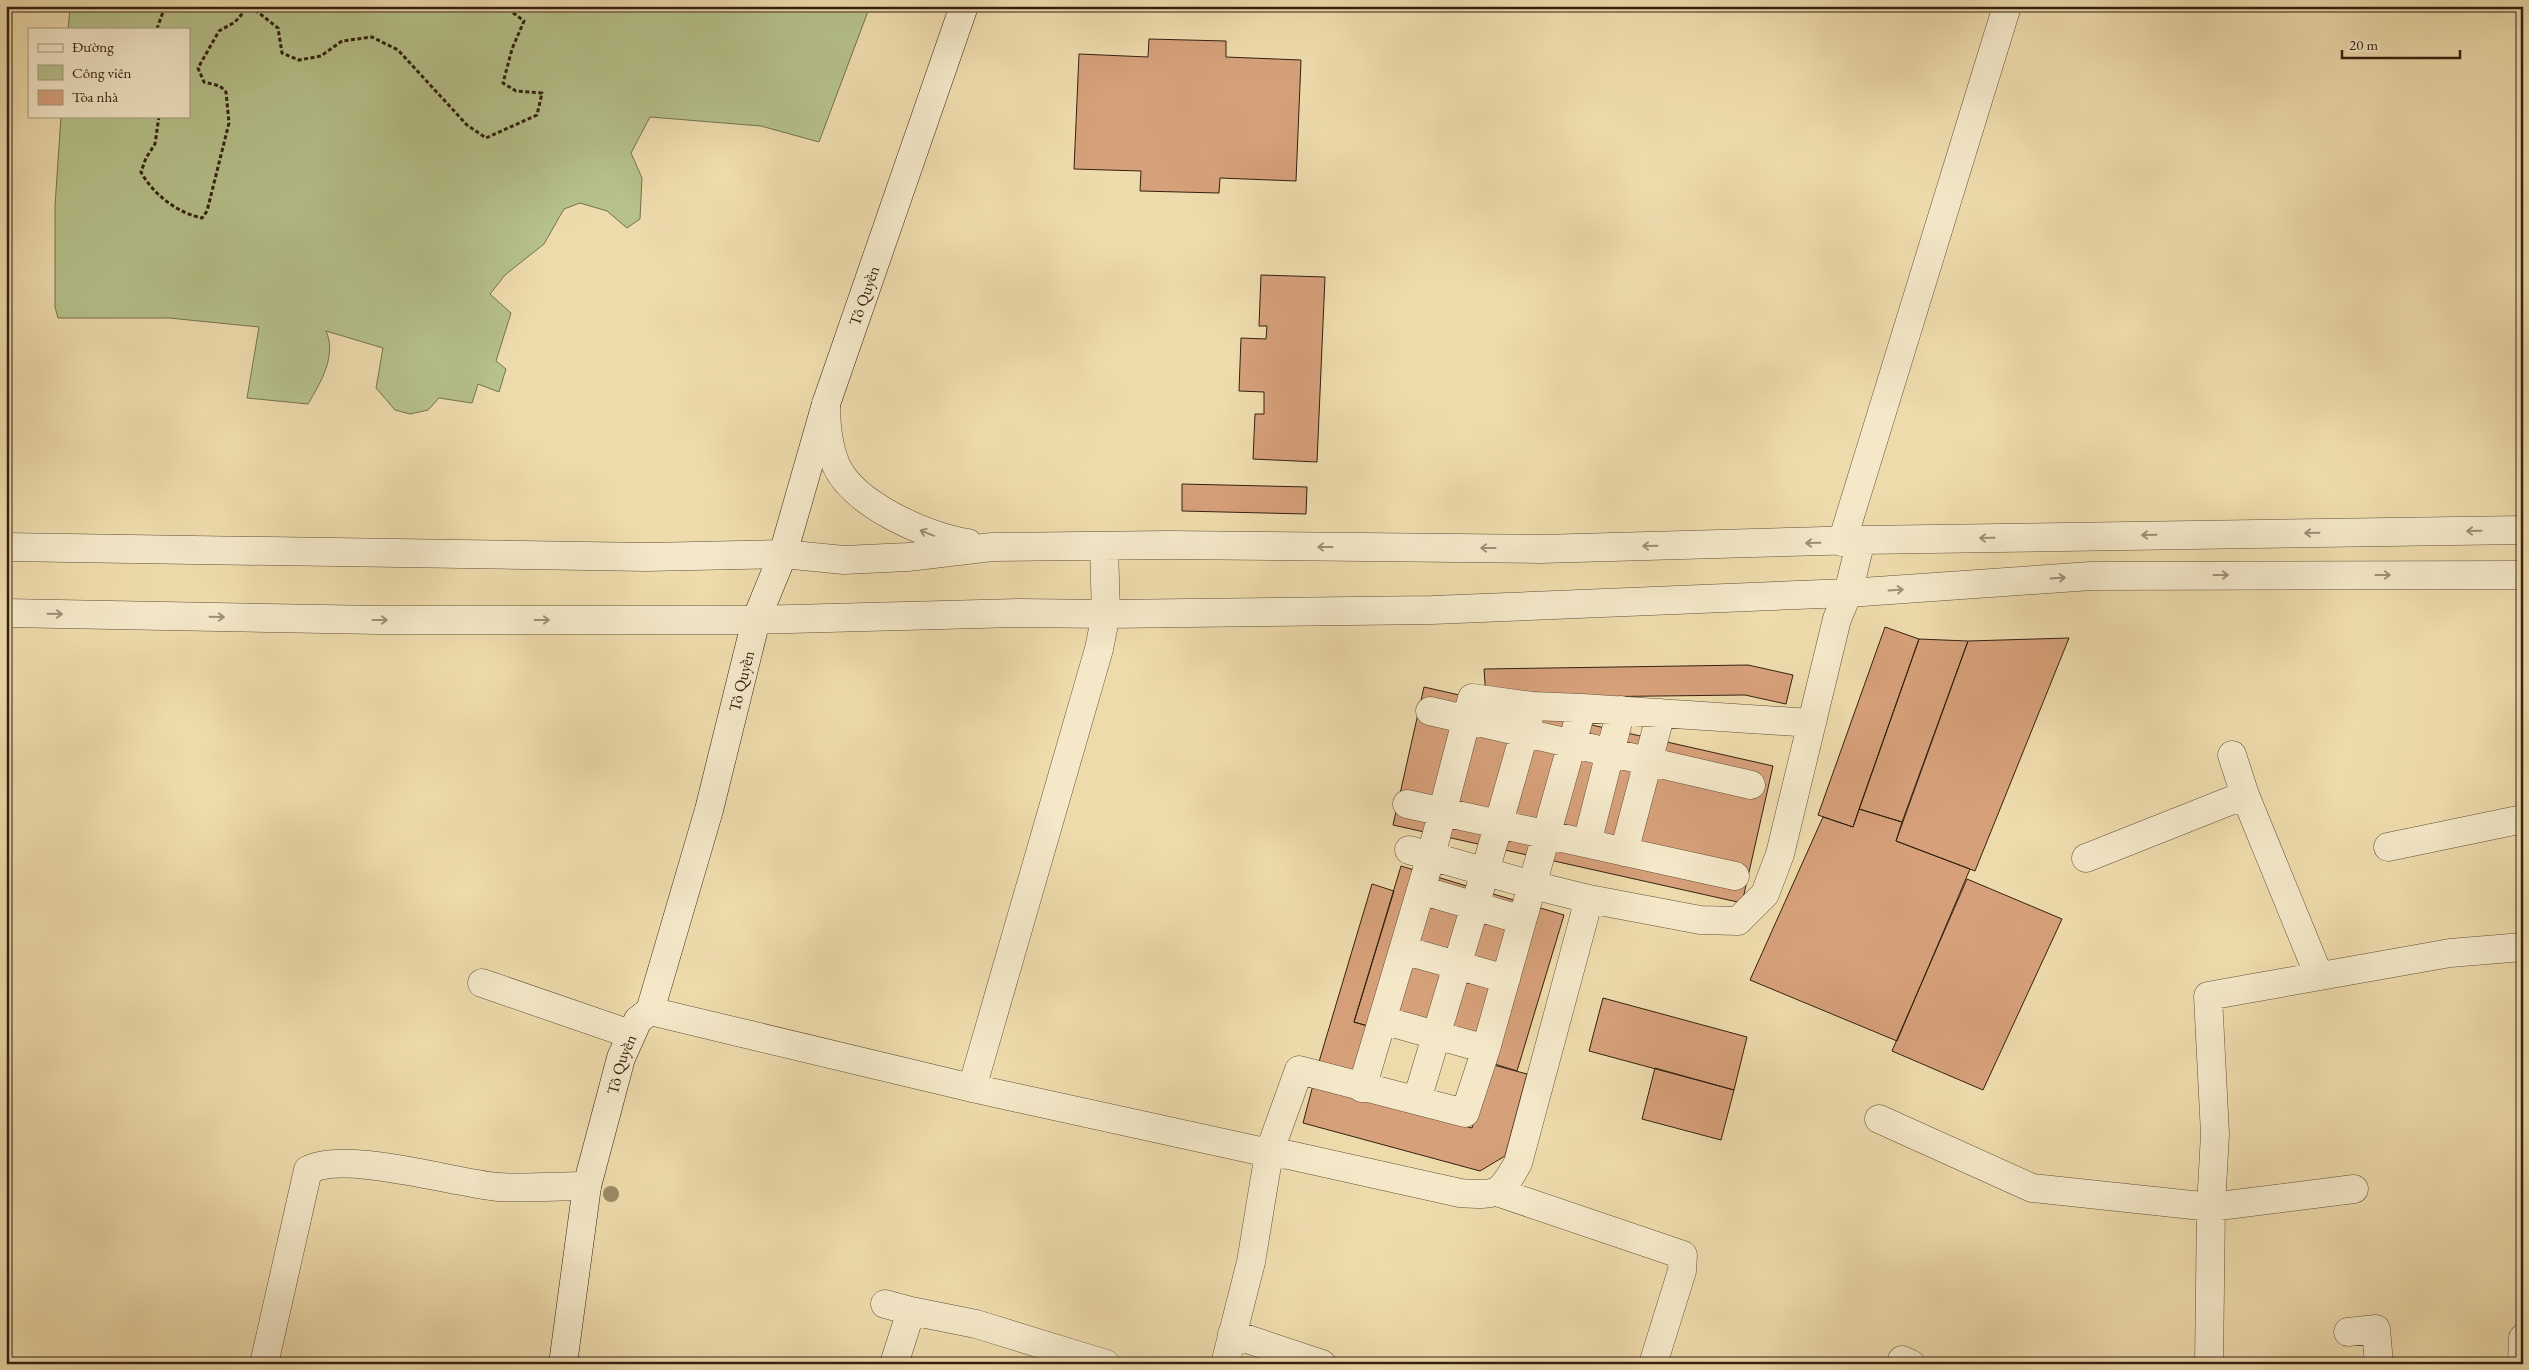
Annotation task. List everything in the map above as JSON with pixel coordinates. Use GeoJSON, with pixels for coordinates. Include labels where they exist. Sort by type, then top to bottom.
{"type":"FeatureCollection","features":[{"type":"Feature","properties":{"kind":"street","name":"Tô Quyền"},"geometry":{"type":"LineString","coordinates":[[563,1364],[586,1186],[621,1058],[630,1034],[638,1020],[650,1011],[709,810],[756,620],[784,554],[826,404],[964,6]]}},
{"type":"Feature","properties":{"kind":"street"},"geometry":{"type":"LineString","coordinates":[[1420,853],[1589,899],[1700,920],[1738,921],[1765,894],[1780,854],[1837,620],[1848,593],[1852,541],[2007,6]]}},
{"type":"Feature","properties":{"kind":"street"},"geometry":{"type":"LineString","coordinates":[[826,404],[826,426],[837,466],[850,484],[876,507],[926,533],[950,540],[992,546],[1104,547],[1168,545],[1541,549],[1852,541],[2523,530]]}},
{"type":"Feature","properties":{"kind":"street"},"geometry":{"type":"LineString","coordinates":[[6,547],[647,557],[784,554],[844,560],[908,557],[992,546]]}},
{"type":"Feature","properties":{"kind":"street"},"geometry":{"type":"LineString","coordinates":[[972,1088],[1099,649],[1106,614],[1104,547]]}},
{"type":"Feature","properties":{"kind":"street"},"geometry":{"type":"LineString","coordinates":[[6,613],[378,620],[756,620],[1020,614],[1432,610],[1848,593],[2091,576],[2523,575]]}},
{"type":"Feature","properties":{"kind":"street"},"geometry":{"type":"LineString","coordinates":[[1362,1088],[1421,890],[1420,853],[1443,812],[1472,698],[1532,706],[1621,710],[1812,724]]}},
{"type":"Feature","properties":{"kind":"street"},"geometry":{"type":"LineString","coordinates":[[1417,1100],[1532,706]]}},
{"type":"Feature","properties":{"kind":"street"},"geometry":{"type":"LineString","coordinates":[[1225,1364],[1250,1262],[1269,1153],[1299,1070],[1362,1088],[1465,1113],[1506,979],[1582,708]]}},
{"type":"Feature","properties":{"kind":"street"},"geometry":{"type":"LineString","coordinates":[[1587,843],[1621,710]]}},
{"type":"Feature","properties":{"kind":"street"},"geometry":{"type":"LineString","coordinates":[[1430,711],[1751,785]]}},
{"type":"Feature","properties":{"kind":"street"},"geometry":{"type":"LineString","coordinates":[[1624,852],[1662,713]]}},
{"type":"Feature","properties":{"kind":"street"},"geometry":{"type":"LineString","coordinates":[[2232,754],[2245,795],[2319,976]]}},
{"type":"Feature","properties":{"kind":"street"},"geometry":{"type":"LineString","coordinates":[[2086,858],[2245,795]]}},
{"type":"Feature","properties":{"kind":"street"},"geometry":{"type":"LineString","coordinates":[[1408,804],[1734,876]]}},
{"type":"Feature","properties":{"kind":"street"},"geometry":{"type":"LineString","coordinates":[[2388,847],[2523,819]]}},
{"type":"Feature","properties":{"kind":"street"},"geometry":{"type":"LineString","coordinates":[[1421,890],[1522,920]]}},
{"type":"Feature","properties":{"kind":"street"},"geometry":{"type":"LineString","coordinates":[[1497,1192],[1506,1185],[1518,1163],[1589,899]]}},
{"type":"Feature","properties":{"kind":"street"},"geometry":{"type":"LineString","coordinates":[[2209,1364],[2211,1207],[2215,1134],[2208,996],[2450,953],[2523,947]]}},
{"type":"Feature","properties":{"kind":"street"},"geometry":{"type":"LineString","coordinates":[[1403,950],[1506,979]]}},
{"type":"Feature","properties":{"kind":"street"},"geometry":{"type":"LineString","coordinates":[[482,983],[630,1034]]}},
{"type":"Feature","properties":{"kind":"street"},"geometry":{"type":"LineString","coordinates":[[650,1011],[972,1088],[1269,1153],[1288,1155],[1460,1193],[1478,1195],[1497,1192],[1683,1255],[1682,1271],[1653,1364]]}},
{"type":"Feature","properties":{"kind":"street"},"geometry":{"type":"LineString","coordinates":[[1382,1020],[1486,1048]]}},
{"type":"Feature","properties":{"kind":"street"},"geometry":{"type":"LineString","coordinates":[[1879,1119],[2032,1188],[2211,1207],[2354,1189]]}},
{"type":"Feature","properties":{"kind":"street"},"geometry":{"type":"LineString","coordinates":[[264,1364],[308,1170],[317,1165],[337,1163],[405,1171],[498,1187],[586,1186]]}},
{"type":"Feature","properties":{"kind":"street"},"geometry":{"type":"LineString","coordinates":[[885,1304],[976,1324],[1106,1364]]}},
{"type":"Feature","properties":{"kind":"street"},"geometry":{"type":"LineString","coordinates":[[894,1364],[910,1311]]}},
{"type":"Feature","properties":{"kind":"street"},"geometry":{"type":"LineString","coordinates":[[2348,1332],[2376,1330],[2379,1364]]}},
{"type":"Feature","properties":{"kind":"street"},"geometry":{"type":"LineString","coordinates":[[1232,1334],[1322,1364]]}},
{"type":"Feature","properties":{"kind":"street"},"geometry":{"type":"LineString","coordinates":[[2522,1364],[2523,1338]]}},
{"type":"Feature","properties":{"kind":"path"},"geometry":{"type":"LineString","coordinates":[[157,28],[164,6]]}},
{"type":"Feature","properties":{"kind":"path"},"geometry":{"type":"LineString","coordinates":[[159,118],[156,144],[146,158],[142,172],[149,187],[163,198],[187,215],[202,218],[207,211],[229,123],[226,92],[220,86],[204,82],[198,68],[219,30],[235,22],[250,6],[278,28],[282,53],[299,60],[321,56],[342,42],[372,37],[398,50],[467,125],[486,138],[537,115],[542,93],[516,91],[503,83],[512,49],[524,21],[504,6]]}},
{"type":"Feature","properties":{"kind":"green space"},"geometry":{"type":"Polygon","coordinates":[[[36,6],[870,6],[819,142],[761,126],[650,117],[631,153],[642,178],[640,219],[627,228],[607,211],[580,203],[564,209],[544,244],[505,275],[490,294],[511,313],[496,361],[506,369],[499,392],[478,384],[472,403],[439,398],[428,410],[410,414],[395,410],[376,388],[383,348],[326,331],[330,349],[329,359],[318,387],[308,404],[247,398],[259,327],[169,318],[58,318],[55,307],[55,206],[61,118],[190,118],[190,28],[68,28],[70,9],[36,6]]]}},
{"type":"Feature","properties":{"kind":"building"},"geometry":{"type":"Polygon","coordinates":[[[1149,39],[1226,41],[1226,57],[1301,60],[1296,181],[1220,178],[1219,193],[1140,191],[1141,171],[1074,169],[1079,54],[1148,57],[1149,39]]]}},
{"type":"Feature","properties":{"kind":"building"},"geometry":{"type":"Polygon","coordinates":[[[1261,275],[1325,277],[1317,462],[1253,459],[1255,414],[1264,414],[1264,392],[1239,391],[1241,338],[1266,339],[1267,326],[1259,326],[1261,275]]]}},
{"type":"Feature","properties":{"kind":"building"},"geometry":{"type":"Polygon","coordinates":[[[1182,484],[1307,487],[1306,514],[1182,511],[1182,484]]]}},
{"type":"Feature","properties":{"kind":"building"},"geometry":{"type":"Polygon","coordinates":[[[1885,627],[1919,639],[1853,827],[1818,815],[1885,627]]]}},
{"type":"Feature","properties":{"kind":"building"},"geometry":{"type":"Polygon","coordinates":[[[2069,638],[1975,871],[1896,841],[1968,641],[2069,638]]]}},
{"type":"Feature","properties":{"kind":"building"},"geometry":{"type":"Polygon","coordinates":[[[1919,639],[1968,641],[1902,822],[1859,809],[1919,639]]]}},
{"type":"Feature","properties":{"kind":"building"},"geometry":{"type":"Polygon","coordinates":[[[1748,665],[1793,675],[1786,704],[1745,695],[1486,698],[1484,669],[1748,665]]]}},
{"type":"Feature","properties":{"kind":"building"},"geometry":{"type":"Polygon","coordinates":[[[1424,687],[1773,766],[1742,903],[1393,825],[1424,687]]]}},
{"type":"Feature","properties":{"kind":"building"},"geometry":{"type":"Polygon","coordinates":[[[1859,809],[1902,822],[1896,841],[1970,869],[1897,1041],[1750,980],[1823,817],[1853,827],[1859,809]]]}},
{"type":"Feature","properties":{"kind":"building"},"geometry":{"type":"Polygon","coordinates":[[[1401,866],[1480,890],[1433,1045],[1354,1022],[1401,866]]]}},
{"type":"Feature","properties":{"kind":"building"},"geometry":{"type":"Polygon","coordinates":[[[1967,879],[2062,919],[1983,1090],[1892,1051],[1967,879]]]}},
{"type":"Feature","properties":{"kind":"building"},"geometry":{"type":"Polygon","coordinates":[[[1372,884],[1394,891],[1354,1022],[1368,1026],[1353,1076],[1318,1065],[1372,884]]]}},
{"type":"Feature","properties":{"kind":"building"},"geometry":{"type":"Polygon","coordinates":[[[1480,890],[1564,915],[1517,1071],[1433,1045],[1480,890]]]}},
{"type":"Feature","properties":{"kind":"building"},"geometry":{"type":"Polygon","coordinates":[[[1603,998],[1747,1037],[1734,1090],[1589,1051],[1603,998]]]}},
{"type":"Feature","properties":{"kind":"building"},"geometry":{"type":"Polygon","coordinates":[[[1490,1064],[1527,1074],[1505,1156],[1480,1171],[1303,1123],[1313,1085],[1472,1128],[1490,1064]]]}},
{"type":"Feature","properties":{"kind":"building"},"geometry":{"type":"Polygon","coordinates":[[[1655,1068],[1734,1090],[1721,1140],[1642,1119],[1655,1068]]]}}]}
